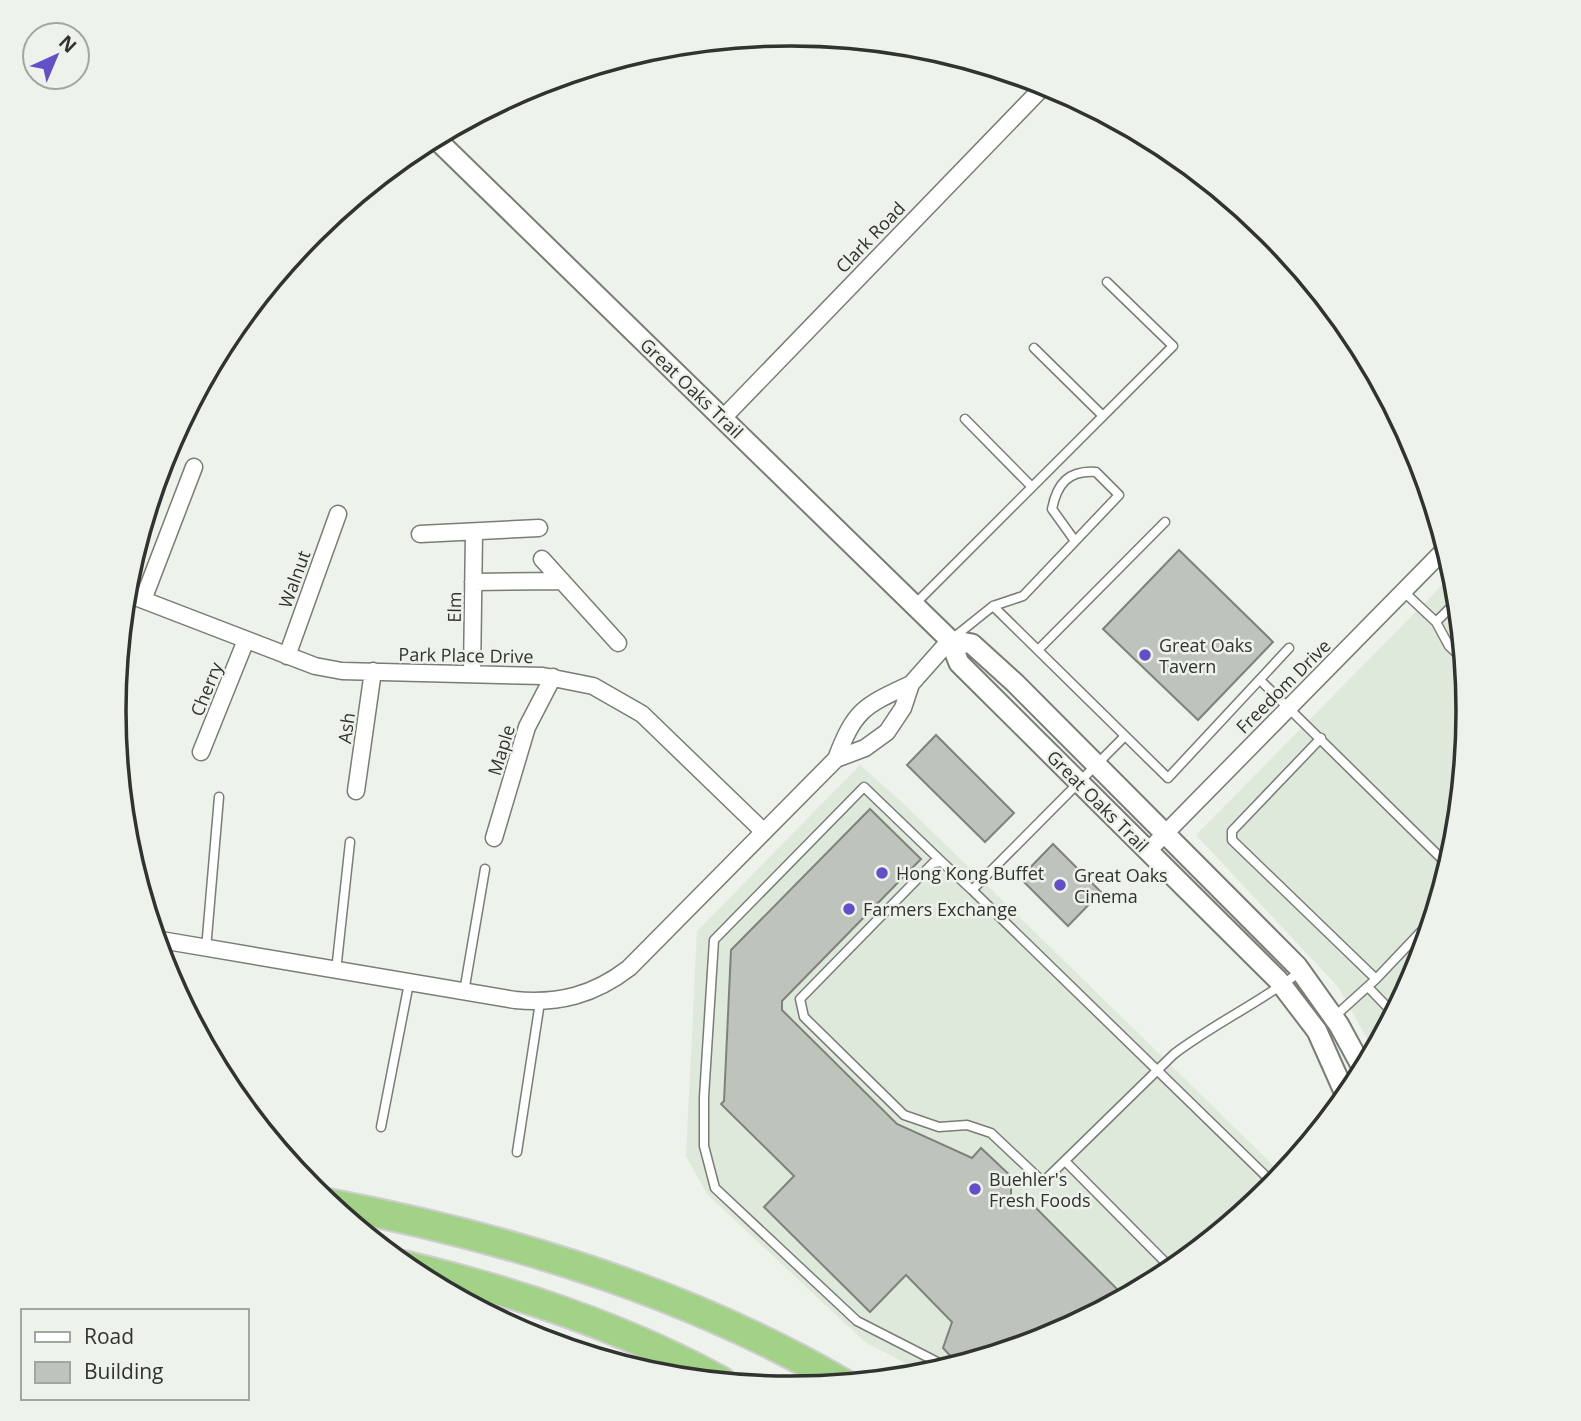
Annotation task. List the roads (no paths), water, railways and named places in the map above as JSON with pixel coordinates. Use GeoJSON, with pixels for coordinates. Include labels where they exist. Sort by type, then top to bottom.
{"type":"FeatureCollection","features":[{"type":"Feature","properties":{"kind":"highway"},"geometry":{"type":"LineString","coordinates":[[349,1207],[423,1221],[596,1270],[796,1356],[828,1374]]}},
{"type":"Feature","properties":{"kind":"highway"},"geometry":{"type":"LineString","coordinates":[[442,1276],[557,1310],[699,1369]]}},
{"type":"Feature","properties":{"kind":"street","name":"Clark Road"},"geometry":{"type":"LineString","coordinates":[[723,418],[1037,93]]}},
{"type":"Feature","properties":{"kind":"street","name":"Great Oaks Trail"},"geometry":{"type":"LineString","coordinates":[[442,145],[915,604],[950,640],[958,663],[1282,985],[1317,1031],[1340,1084]]}},
{"type":"Feature","properties":{"kind":"street"},"geometry":{"type":"LineString","coordinates":[[144,600],[194,467]]}},
{"type":"Feature","properties":{"kind":"street","name":"Walnut"},"geometry":{"type":"LineString","coordinates":[[287,656],[338,514]]}},
{"type":"Feature","properties":{"kind":"street"},"geometry":{"type":"LineString","coordinates":[[420,534],[539,528]]}},
{"type":"Feature","properties":{"kind":"street","name":"Elm"},"geometry":{"type":"LineString","coordinates":[[472,674],[474,533]]}},
{"type":"Feature","properties":{"kind":"street","name":"Freedom Drive"},"geometry":{"type":"LineString","coordinates":[[1148,851],[1437,557]]}},
{"type":"Feature","properties":{"kind":"street"},"geometry":{"type":"LineString","coordinates":[[542,559],[618,643]]}},
{"type":"Feature","properties":{"kind":"street","name":"Elm"},"geometry":{"type":"LineString","coordinates":[[473,582],[562,581]]}},
{"type":"Feature","properties":{"kind":"street","name":"Park Place Drive"},"geometry":{"type":"LineString","coordinates":[[135,597],[287,656],[342,671],[552,677],[593,686],[642,714],[764,832]]}},
{"type":"Feature","properties":{"kind":"street","name":"Cherry"},"geometry":{"type":"LineString","coordinates":[[201,752],[246,640]]}},
{"type":"Feature","properties":{"kind":"street","name":"Great Oaks Trail"},"geometry":{"type":"LineString","coordinates":[[950,640],[971,644],[1015,683],[1301,971],[1334,1017],[1357,1058]]}},
{"type":"Feature","properties":{"kind":"street"},"geometry":{"type":"LineString","coordinates":[[167,941],[464,992],[540,1002],[579,996],[611,982],[629,968],[836,759],[853,719],[866,706],[911,684],[950,640]]}},
{"type":"Feature","properties":{"kind":"street","name":"Ash"},"geometry":{"type":"LineString","coordinates":[[356,791],[373,671]]}},
{"type":"Feature","properties":{"kind":"street","name":"Maple"},"geometry":{"type":"LineString","coordinates":[[494,838],[527,727],[552,677]]}},
{"type":"Feature","properties":{"kind":"street"},"geometry":{"type":"LineString","coordinates":[[836,759],[865,748],[887,732],[903,708],[911,684]]}},
{"type":"Feature","properties":{"kind":"lane"},"geometry":{"type":"LineString","coordinates":[[915,604],[1173,346],[1107,282]]}},
{"type":"Feature","properties":{"kind":"lane"},"geometry":{"type":"LineString","coordinates":[[1034,348],[1103,416]]}},
{"type":"Feature","properties":{"kind":"lane"},"geometry":{"type":"LineString","coordinates":[[965,419],[1032,487]]}},
{"type":"Feature","properties":{"kind":"lane"},"geometry":{"type":"LineString","coordinates":[[950,640],[993,606],[1023,596],[1119,495],[1096,472],[1082,471],[1065,478],[1056,490],[1052,509],[1075,541]]}},
{"type":"Feature","properties":{"kind":"lane"},"geometry":{"type":"LineString","coordinates":[[1038,650],[1165,522]]}},
{"type":"Feature","properties":{"kind":"lane"},"geometry":{"type":"LineString","coordinates":[[1404,591],[1436,622],[1452,649]]}},
{"type":"Feature","properties":{"kind":"lane"},"geometry":{"type":"LineString","coordinates":[[993,606],[1168,778],[1289,648]]}},
{"type":"Feature","properties":{"kind":"lane"},"geometry":{"type":"LineString","coordinates":[[1436,622],[1448,610]]}},
{"type":"Feature","properties":{"kind":"lane"},"geometry":{"type":"LineString","coordinates":[[1260,680],[1439,856]]}},
{"type":"Feature","properties":{"kind":"lane"},"geometry":{"type":"LineString","coordinates":[[972,890],[1125,736]]}},
{"type":"Feature","properties":{"kind":"lane"},"geometry":{"type":"LineString","coordinates":[[1321,738],[1232,831],[1232,840],[1376,979]]}},
{"type":"Feature","properties":{"kind":"lane"},"geometry":{"type":"LineString","coordinates":[[933,1360],[857,1321],[715,1188],[704,1146],[704,1097],[714,940],[864,787],[1266,1176]]}},
{"type":"Feature","properties":{"kind":"lane"},"geometry":{"type":"LineString","coordinates":[[206,949],[219,797]]}},
{"type":"Feature","properties":{"kind":"lane"},"geometry":{"type":"LineString","coordinates":[[336,971],[351,842]]}},
{"type":"Feature","properties":{"kind":"lane"},"geometry":{"type":"LineString","coordinates":[[942,862],[933,863],[800,999],[804,1017],[904,1115],[939,1127],[967,1125],[992,1133],[1044,1182],[1156,1072],[1195,1038],[1301,971]]}},
{"type":"Feature","properties":{"kind":"lane"},"geometry":{"type":"LineString","coordinates":[[464,992],[485,869]]}},
{"type":"Feature","properties":{"kind":"lane"},"geometry":{"type":"LineString","coordinates":[[1334,1017],[1368,987],[1415,938]]}},
{"type":"Feature","properties":{"kind":"lane"},"geometry":{"type":"LineString","coordinates":[[381,1127],[410,983]]}},
{"type":"Feature","properties":{"kind":"lane"},"geometry":{"type":"LineString","coordinates":[[1368,987],[1386,1006]]}},
{"type":"Feature","properties":{"kind":"lane"},"geometry":{"type":"LineString","coordinates":[[517,1152],[540,1002]]}},
{"type":"Feature","properties":{"kind":"lane"},"geometry":{"type":"LineString","coordinates":[[1065,1161],[1164,1260]]}},
{"type":"Feature","properties":{"kind":"place","name":"Great Oaks Tavern"},"geometry":{"type":"Point","coordinates":[1145,655]}},
{"type":"Feature","properties":{"kind":"place","name":"Hong Kong Buffet"},"geometry":{"type":"Point","coordinates":[882,873]}},
{"type":"Feature","properties":{"kind":"place","name":"Great Oaks Cinema"},"geometry":{"type":"Point","coordinates":[1060,885]}},
{"type":"Feature","properties":{"kind":"place","name":"Farmers Exchange"},"geometry":{"type":"Point","coordinates":[849,909]}},
{"type":"Feature","properties":{"kind":"place","name":"Buehler's Fresh Foods"},"geometry":{"type":"Point","coordinates":[975,1189]}}]}
